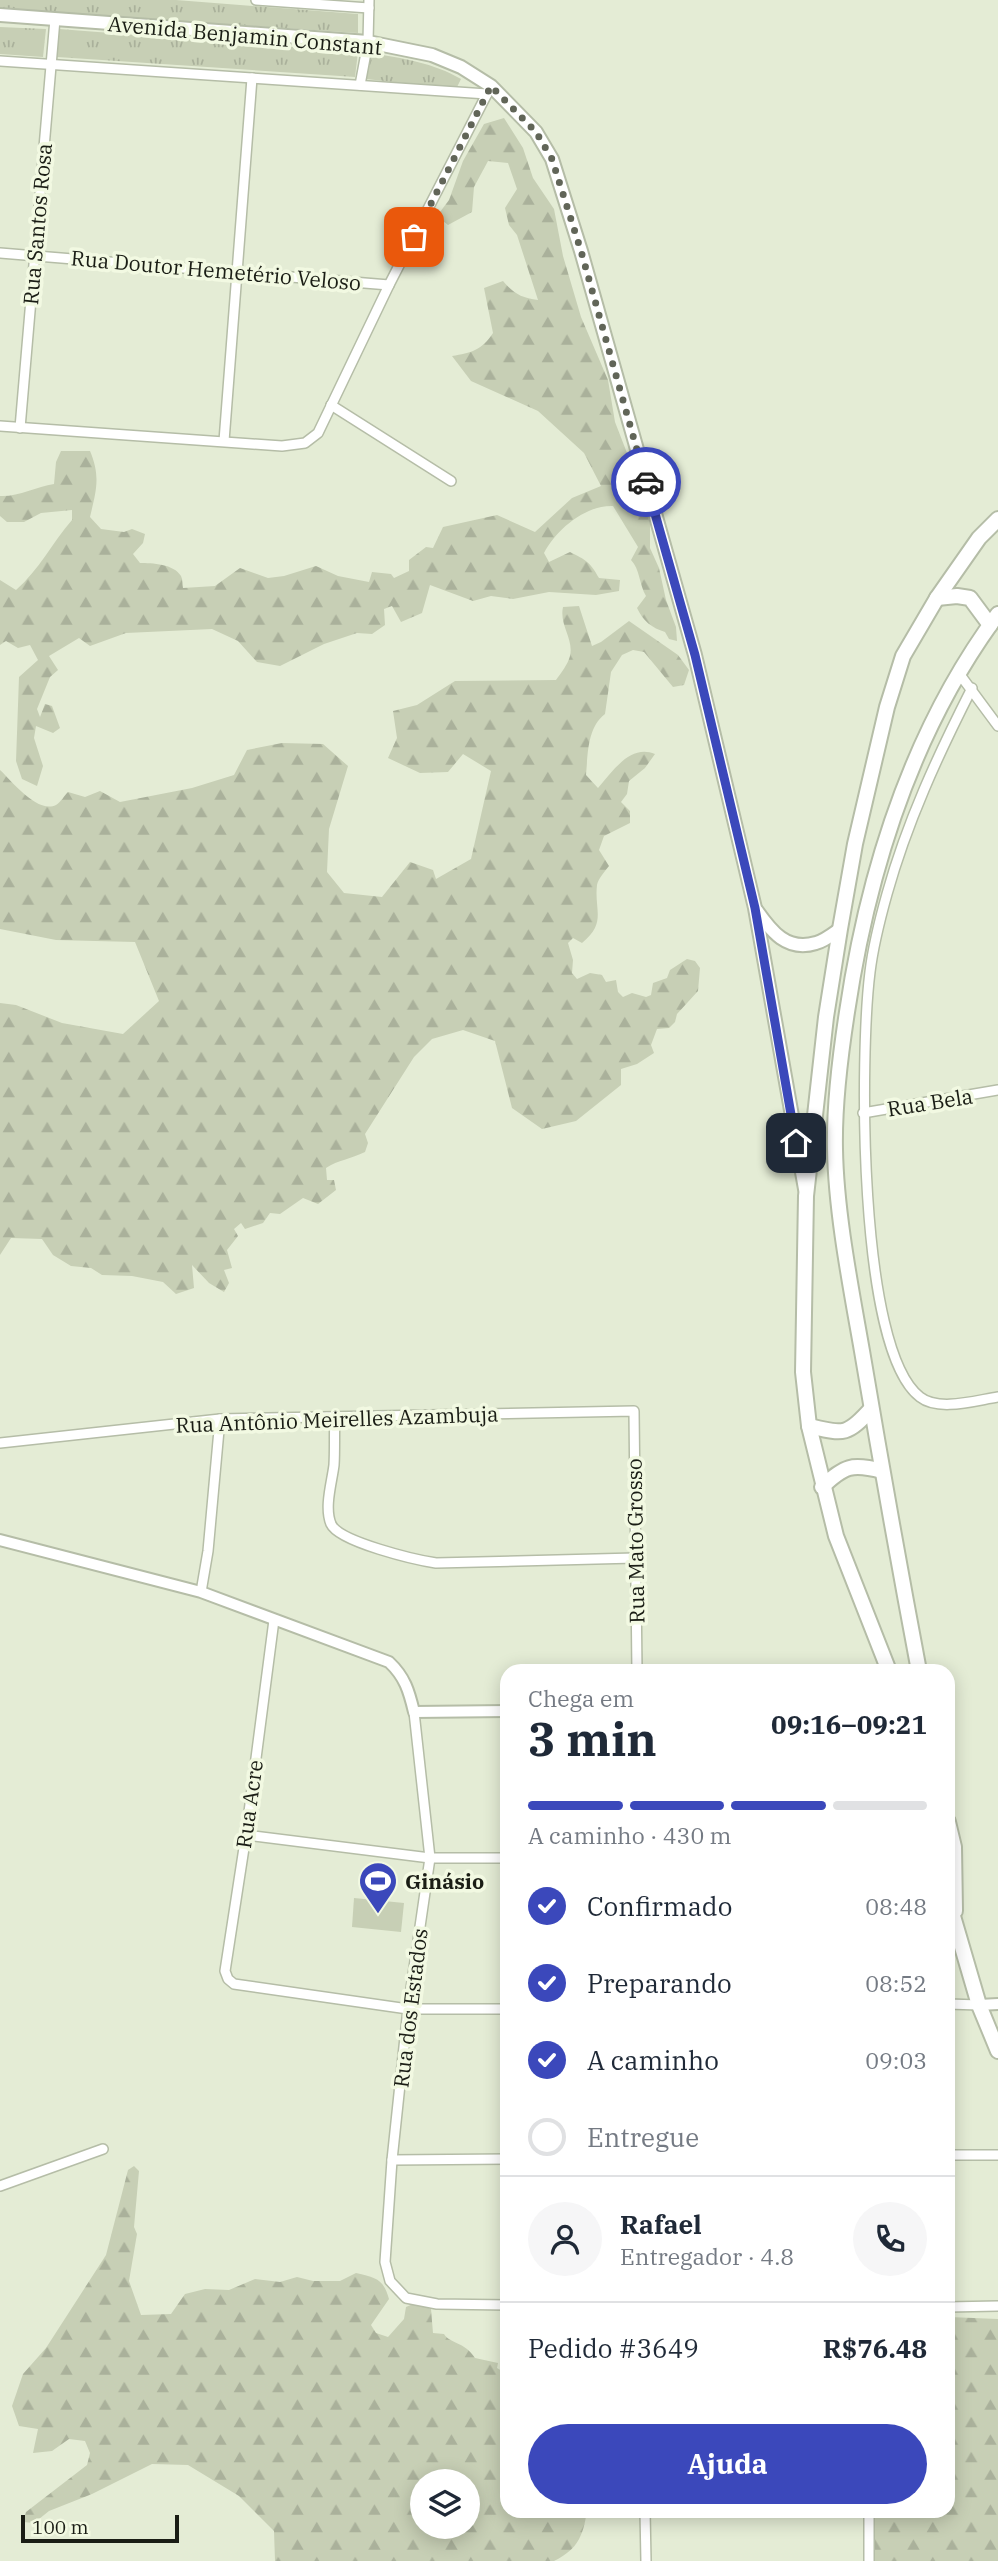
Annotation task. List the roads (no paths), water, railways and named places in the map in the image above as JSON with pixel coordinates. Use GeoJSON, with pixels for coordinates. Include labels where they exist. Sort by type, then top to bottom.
{"type":"FeatureCollection","features":[{"type":"Feature","properties":{"kind":"main road","name":"Avenida Benjamin Constant"},"geometry":{"type":"LineString","coordinates":[[0,15],[368,42],[432,55],[461,67],[536,132],[552,159],[581,251],[695,655],[755,908],[806,1196]]}},
{"type":"Feature","properties":{"kind":"main road"},"geometry":{"type":"LineString","coordinates":[[886,1664],[835,1536],[809,1426],[803,1372],[806,1196],[826,1017],[840,929],[855,844],[887,707],[904,656],[937,598],[979,538],[998,519]]}},
{"type":"Feature","properties":{"kind":"main road"},"geometry":{"type":"LineString","coordinates":[[918,1664],[850,1283],[836,1162],[838,1069],[853,970],[880,855],[919,750],[958,672],[994,620],[970,598],[937,598]]}},
{"type":"Feature","properties":{"kind":"main road","name":"Avenida Benjamin Constant"},"geometry":{"type":"LineString","coordinates":[[755,908],[775,936],[794,944],[815,944],[840,929]]}},
{"type":"Feature","properties":{"kind":"main road"},"geometry":{"type":"LineString","coordinates":[[809,1426],[839,1433],[854,1428],[871,1409]]}},
{"type":"Feature","properties":{"kind":"main road"},"geometry":{"type":"LineString","coordinates":[[822,1487],[839,1471],[860,1465],[882,1471]]}},
{"type":"Feature","properties":{"kind":"main road"},"geometry":{"type":"LineString","coordinates":[[955,1884],[956,1922]]}},
{"type":"Feature","properties":{"kind":"main road"},"geometry":{"type":"LineString","coordinates":[[955,1919],[979,2005],[998,2051]]}},
{"type":"Feature","properties":{"kind":"street"},"geometry":{"type":"LineString","coordinates":[[256,0],[369,4],[368,42],[360,85]]}},
{"type":"Feature","properties":{"kind":"street","name":"Rua Santos Rosa"},"geometry":{"type":"LineString","coordinates":[[20,428],[55,19]]}},
{"type":"Feature","properties":{"kind":"street","name":"Avenida Benjamin Constant"},"geometry":{"type":"LineString","coordinates":[[0,61],[253,79],[489,90]]}},
{"type":"Feature","properties":{"kind":"street"},"geometry":{"type":"LineString","coordinates":[[224,441],[253,79]]}},
{"type":"Feature","properties":{"kind":"street"},"geometry":{"type":"LineString","coordinates":[[0,426],[294,445],[305,443],[318,433],[389,285],[489,90]]}},
{"type":"Feature","properties":{"kind":"street","name":"Rua Doutor Hemetério Veloso"},"geometry":{"type":"LineString","coordinates":[[0,253],[389,285]]}},
{"type":"Feature","properties":{"kind":"street"},"geometry":{"type":"LineString","coordinates":[[331,405],[451,481]]}},
{"type":"Feature","properties":{"kind":"street"},"geometry":{"type":"LineString","coordinates":[[958,672],[998,726]]}},
{"type":"Feature","properties":{"kind":"street"},"geometry":{"type":"LineString","coordinates":[[972,688],[935,761],[886,895],[870,971],[863,1113],[878,1292],[888,1335],[904,1376],[921,1398],[950,1405],[998,1397]]}},
{"type":"Feature","properties":{"kind":"street","name":"Rua Bela"},"geometry":{"type":"LineString","coordinates":[[863,1113],[998,1090]]}},
{"type":"Feature","properties":{"kind":"street","name":"Rua Antônio Meirelles Azambuja"},"geometry":{"type":"LineString","coordinates":[[0,1443],[219,1419],[634,1411]]}},
{"type":"Feature","properties":{"kind":"street","name":"Rua Mato Grosso"},"geometry":{"type":"LineString","coordinates":[[634,1411],[637,1664]]}},
{"type":"Feature","properties":{"kind":"street"},"geometry":{"type":"LineString","coordinates":[[335,1416],[334,1463],[328,1514],[332,1527],[343,1536],[417,1560],[436,1563],[635,1558]]}},
{"type":"Feature","properties":{"kind":"street"},"geometry":{"type":"LineString","coordinates":[[201,1592],[208,1550],[219,1419]]}},
{"type":"Feature","properties":{"kind":"street"},"geometry":{"type":"LineString","coordinates":[[0,1540],[201,1592],[389,1662],[401,1674],[408,1687],[414,1712],[500,1711]]}},
{"type":"Feature","properties":{"kind":"street","name":"Rua Acre"},"geometry":{"type":"LineString","coordinates":[[274,1620],[225,1971],[234,1984],[408,2009]]}},
{"type":"Feature","properties":{"kind":"street","name":"Rua dos Estados"},"geometry":{"type":"LineString","coordinates":[[414,1712],[430,1857],[408,2009],[392,2160],[385,2262],[390,2281],[406,2298],[437,2304],[500,2305]]}},
{"type":"Feature","properties":{"kind":"street"},"geometry":{"type":"LineString","coordinates":[[246,1835],[430,1857],[500,1858]]}},
{"type":"Feature","properties":{"kind":"street"},"geometry":{"type":"LineString","coordinates":[[955,2004],[998,2004]]}},
{"type":"Feature","properties":{"kind":"street"},"geometry":{"type":"LineString","coordinates":[[408,2009],[500,2009]]}},
{"type":"Feature","properties":{"kind":"street"},"geometry":{"type":"LineString","coordinates":[[0,2186],[103,2149]]}},
{"type":"Feature","properties":{"kind":"street"},"geometry":{"type":"LineString","coordinates":[[955,2155],[998,2155]]}},
{"type":"Feature","properties":{"kind":"street"},"geometry":{"type":"LineString","coordinates":[[392,2160],[500,2159]]}},
{"type":"Feature","properties":{"kind":"street"},"geometry":{"type":"LineString","coordinates":[[955,2307],[998,2306]]}},
{"type":"Feature","properties":{"kind":"street"},"geometry":{"type":"LineString","coordinates":[[645,2518],[646,2561]]}},
{"type":"Feature","properties":{"kind":"street"},"geometry":{"type":"LineString","coordinates":[[869,2518],[869,2561]]}},
{"type":"Feature","properties":{"kind":"place","name":"Ginásio"},"geometry":{"type":"Point","coordinates":[378,1915]}}]}
